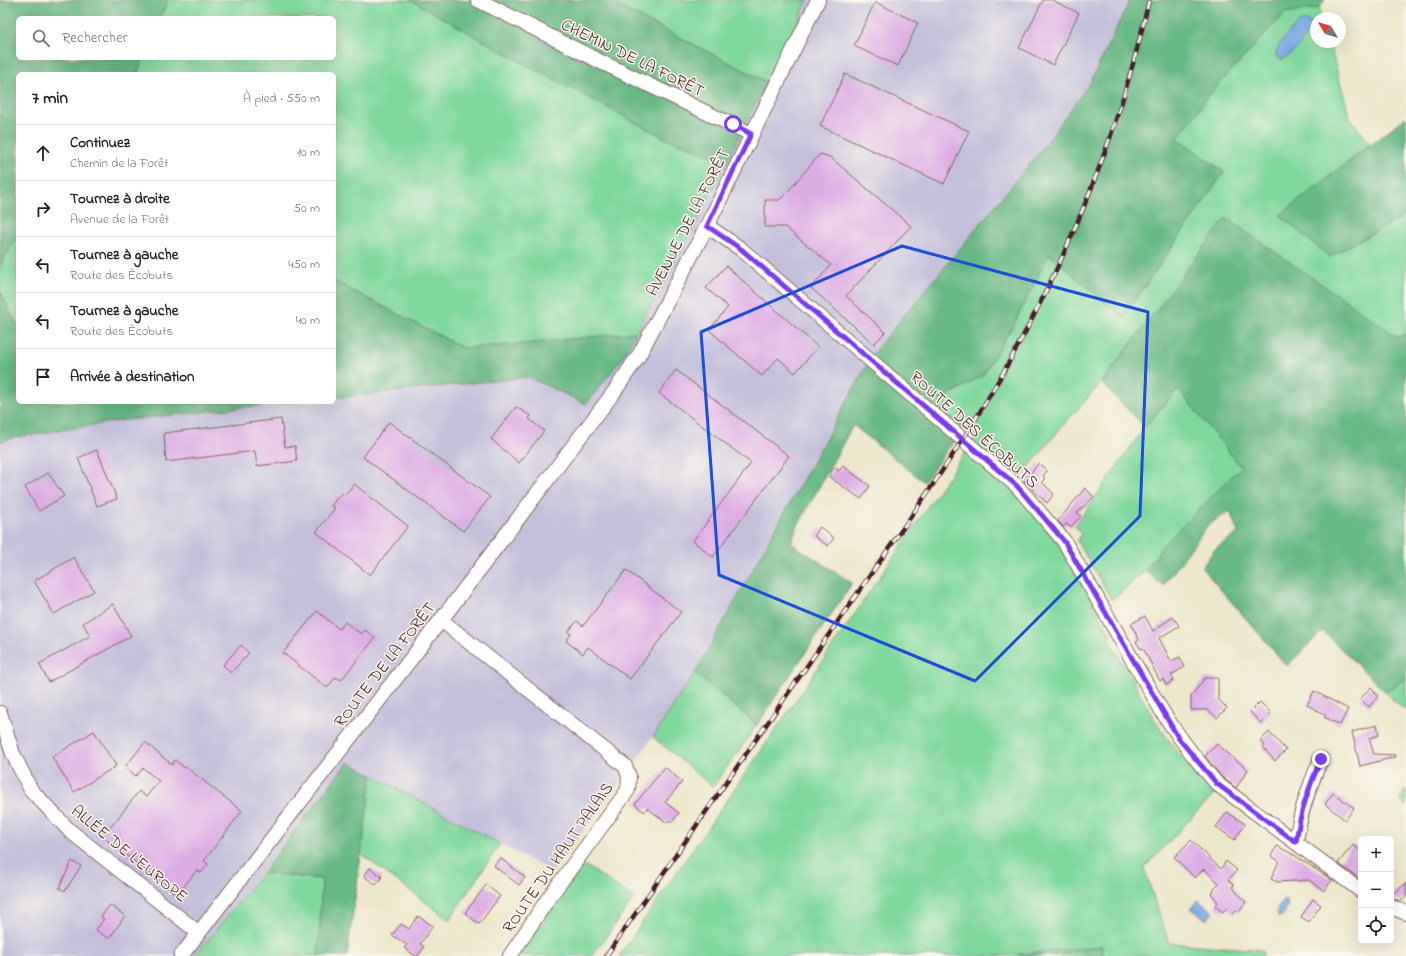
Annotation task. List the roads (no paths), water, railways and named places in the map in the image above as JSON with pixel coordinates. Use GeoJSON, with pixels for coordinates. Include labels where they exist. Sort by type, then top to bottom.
{"type":"FeatureCollection","features":[{"type":"Feature","properties":{"kind":"street","name":"CHEMIN DE LA FORÊT"},"geometry":{"type":"LineString","coordinates":[[478,0],[597,60],[751,134]]}},
{"type":"Feature","properties":{"kind":"street","name":"AVENUE DE LA FORÊT"},"geometry":{"type":"LineString","coordinates":[[614,392],[640,355],[707,226],[818,0]]}},
{"type":"Feature","properties":{"kind":"street","name":"ROUTE DES ÉCOBUTS"},"geometry":{"type":"LineString","coordinates":[[707,226],[741,249],[1017,486],[1064,541],[1179,739],[1217,784],[1358,889]]}},
{"type":"Feature","properties":{"kind":"street","name":"ROUTE DE LA FORÊT"},"geometry":{"type":"LineString","coordinates":[[181,956],[614,392]]}},
{"type":"Feature","properties":{"kind":"street","name":"ROUTE DU HAUT PALAIS"},"geometry":{"type":"LineString","coordinates":[[440,620],[625,766],[629,776],[628,790],[548,899],[510,956]]}},
{"type":"Feature","properties":{"kind":"street","name":"ALLÉE DE L'EUROPE"},"geometry":{"type":"LineString","coordinates":[[0,713],[13,754],[31,790],[70,831],[199,933]]}},
{"type":"Feature","properties":{"kind":"street"},"geometry":{"type":"LineString","coordinates":[[1296,842],[1299,820],[1308,789],[1321,759]]}},
{"type":"Feature","properties":{"kind":"street"},"geometry":{"type":"LineString","coordinates":[[1394,908],[1406,913]]}},
{"type":"Feature","properties":{"kind":"water"},"geometry":{"type":"Polygon","coordinates":[[[1303,20],[1310,22],[1310,27],[1300,44],[1282,60],[1276,56],[1277,52],[1282,41],[1303,20]]]}},
{"type":"Feature","properties":{"kind":"water"},"geometry":{"type":"Polygon","coordinates":[[[1285,898],[1287,907],[1282,916],[1279,917],[1277,914],[1278,907],[1285,898]]]}},
{"type":"Feature","properties":{"kind":"water"},"geometry":{"type":"Polygon","coordinates":[[[1198,900],[1213,912],[1207,920],[1191,908],[1198,900]]]}},
{"type":"Feature","properties":{"kind":"railway"},"geometry":{"type":"LineString","coordinates":[[606,956],[925,496],[969,430],[1009,362],[1054,275],[1092,186],[1124,94],[1138,47],[1149,0]]}}]}
